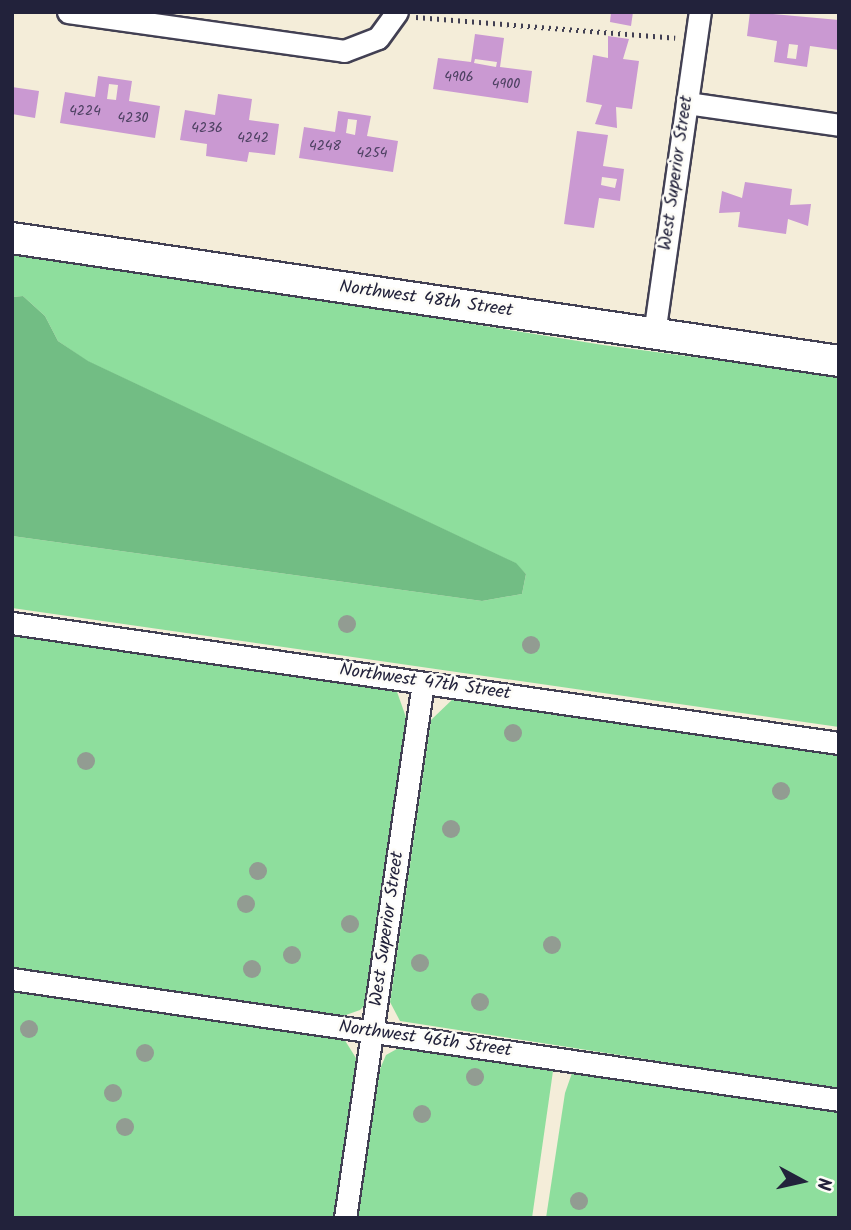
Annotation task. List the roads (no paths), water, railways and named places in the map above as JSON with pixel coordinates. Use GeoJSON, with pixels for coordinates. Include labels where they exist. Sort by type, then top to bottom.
{"type":"FeatureCollection","features":[{"type":"Feature","properties":{"kind":"main road","name":"Northwest 48th Street"},"geometry":{"type":"LineString","coordinates":[[12,238],[839,361]]}},
{"type":"Feature","properties":{"kind":"street"},"geometry":{"type":"LineString","coordinates":[[68,12],[334,51],[362,48],[393,19]]}},
{"type":"Feature","properties":{"kind":"street","name":"West Superior Street"},"geometry":{"type":"LineString","coordinates":[[654,334],[701,12]]}},
{"type":"Feature","properties":{"kind":"street"},"geometry":{"type":"LineString","coordinates":[[687,103],[839,125]]}},
{"type":"Feature","properties":{"kind":"street","name":"Northwest 47th Street"},"geometry":{"type":"LineString","coordinates":[[12,623],[839,743]]}},
{"type":"Feature","properties":{"kind":"street","name":"West Superior Street"},"geometry":{"type":"LineString","coordinates":[[345,1218],[424,683]]}},
{"type":"Feature","properties":{"kind":"street","name":"Northwest 46th Street"},"geometry":{"type":"LineString","coordinates":[[12,979],[839,1100]]}}]}
